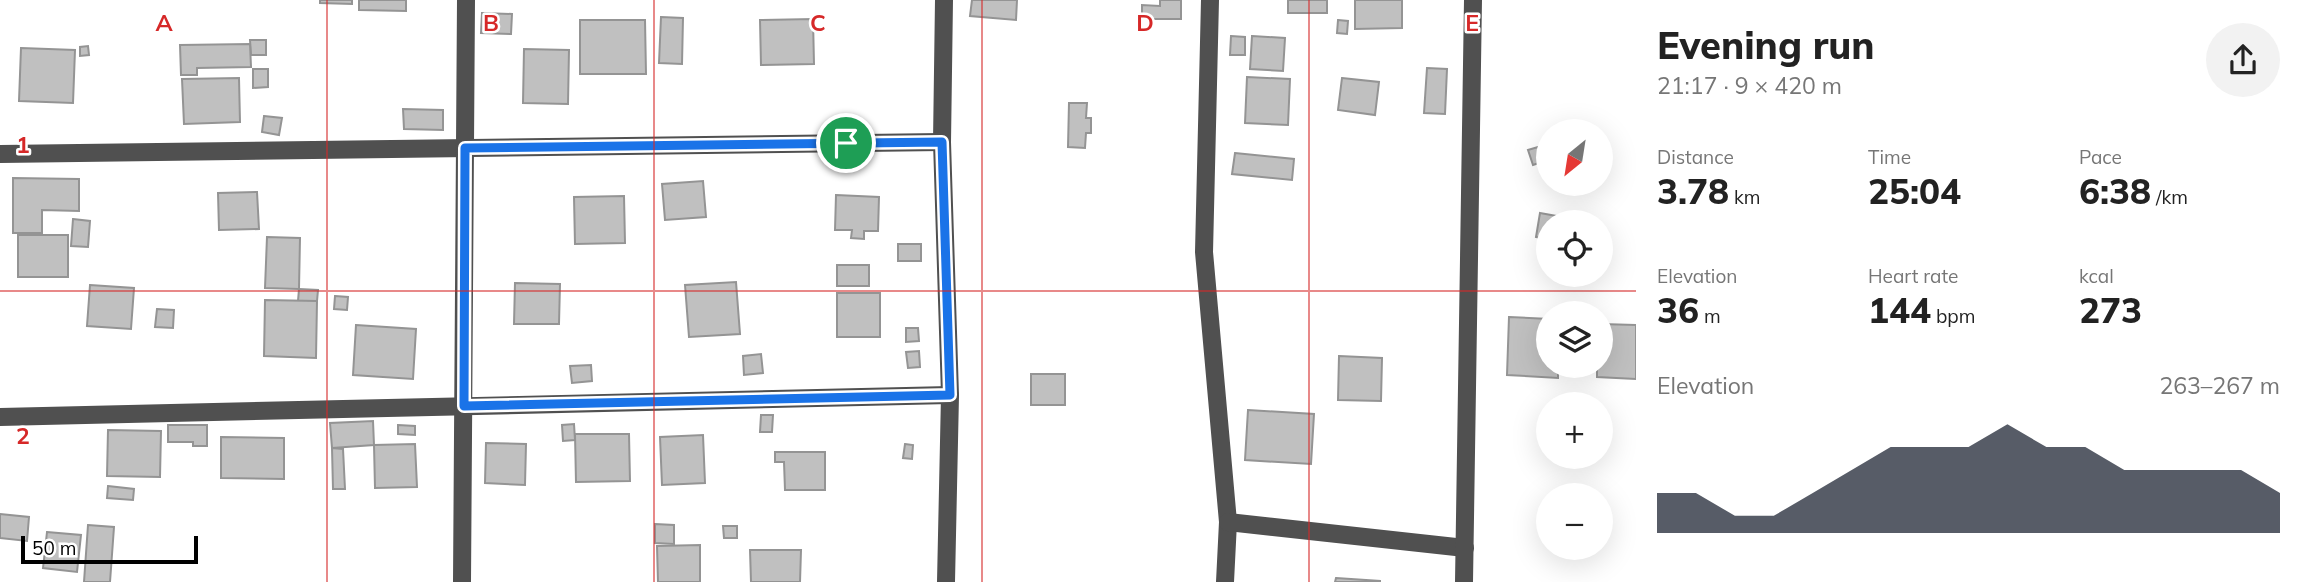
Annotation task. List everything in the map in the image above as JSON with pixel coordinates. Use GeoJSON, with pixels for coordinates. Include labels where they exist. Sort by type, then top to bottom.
{"type":"FeatureCollection","features":[{"type":"Feature","properties":{"kind":"street"},"geometry":{"type":"LineString","coordinates":[[462,582],[466,0]]}},
{"type":"Feature","properties":{"kind":"street"},"geometry":{"type":"LineString","coordinates":[[944,0],[942,142],[950,395],[946,582]]}},
{"type":"Feature","properties":{"kind":"street"},"geometry":{"type":"LineString","coordinates":[[1210,0],[1204,252],[1228,522],[1225,582]]}},
{"type":"Feature","properties":{"kind":"street"},"geometry":{"type":"LineString","coordinates":[[1464,582],[1473,0]]}},
{"type":"Feature","properties":{"kind":"street"},"geometry":{"type":"LineString","coordinates":[[0,154],[942,142]]}},
{"type":"Feature","properties":{"kind":"street"},"geometry":{"type":"LineString","coordinates":[[0,417],[950,395]]}},
{"type":"Feature","properties":{"kind":"street"},"geometry":{"type":"LineString","coordinates":[[1228,522],[1465,548]]}},
{"type":"Feature","properties":{"kind":"building"},"geometry":{"type":"Polygon","coordinates":[[[320,0],[352,0],[352,4],[320,3],[320,0]]]}},
{"type":"Feature","properties":{"kind":"building"},"geometry":{"type":"Polygon","coordinates":[[[359,0],[406,0],[406,11],[359,10],[359,0]]]}},
{"type":"Feature","properties":{"kind":"building"},"geometry":{"type":"Polygon","coordinates":[[[972,0],[1017,0],[1016,20],[970,16],[972,0]]]}},
{"type":"Feature","properties":{"kind":"building"},"geometry":{"type":"Polygon","coordinates":[[[1160,0],[1181,0],[1181,19],[1142,19],[1142,5],[1160,6],[1160,0]]]}},
{"type":"Feature","properties":{"kind":"building"},"geometry":{"type":"Polygon","coordinates":[[[1288,0],[1327,0],[1327,13],[1288,13],[1288,0]]]}},
{"type":"Feature","properties":{"kind":"building"},"geometry":{"type":"Polygon","coordinates":[[[1355,0],[1402,0],[1402,28],[1355,29],[1355,0]]]}},
{"type":"Feature","properties":{"kind":"building"},"geometry":{"type":"Polygon","coordinates":[[[482,13],[512,14],[511,34],[481,33],[482,13]]]}},
{"type":"Feature","properties":{"kind":"building"},"geometry":{"type":"Polygon","coordinates":[[[661,17],[683,18],[682,64],[659,63],[661,17]]]}},
{"type":"Feature","properties":{"kind":"building"},"geometry":{"type":"Polygon","coordinates":[[[813,19],[814,64],[761,65],[760,20],[813,19]]]}},
{"type":"Feature","properties":{"kind":"building"},"geometry":{"type":"Polygon","coordinates":[[[580,20],[645,20],[646,74],[580,74],[580,20]]]}},
{"type":"Feature","properties":{"kind":"building"},"geometry":{"type":"Polygon","coordinates":[[[1338,20],[1348,21],[1347,34],[1337,33],[1338,20]]]}},
{"type":"Feature","properties":{"kind":"building"},"geometry":{"type":"Polygon","coordinates":[[[1231,36],[1245,37],[1245,55],[1230,55],[1231,36]]]}},
{"type":"Feature","properties":{"kind":"building"},"geometry":{"type":"Polygon","coordinates":[[[1252,36],[1285,38],[1283,71],[1250,69],[1252,36]]]}},
{"type":"Feature","properties":{"kind":"building"},"geometry":{"type":"Polygon","coordinates":[[[250,40],[266,40],[266,55],[251,55],[250,40]]]}},
{"type":"Feature","properties":{"kind":"building"},"geometry":{"type":"Polygon","coordinates":[[[250,44],[251,67],[197,68],[197,75],[181,75],[180,45],[250,44]]]}},
{"type":"Feature","properties":{"kind":"building"},"geometry":{"type":"Polygon","coordinates":[[[88,46],[89,55],[80,56],[80,47],[88,46]]]}},
{"type":"Feature","properties":{"kind":"building"},"geometry":{"type":"Polygon","coordinates":[[[21,48],[75,50],[73,103],[19,101],[21,48]]]}},
{"type":"Feature","properties":{"kind":"building"},"geometry":{"type":"Polygon","coordinates":[[[524,49],[569,50],[568,104],[523,103],[524,49]]]}},
{"type":"Feature","properties":{"kind":"building"},"geometry":{"type":"Polygon","coordinates":[[[1427,68],[1447,69],[1445,114],[1424,113],[1427,68]]]}},
{"type":"Feature","properties":{"kind":"building"},"geometry":{"type":"Polygon","coordinates":[[[253,69],[268,69],[268,87],[253,88],[253,69]]]}},
{"type":"Feature","properties":{"kind":"building"},"geometry":{"type":"Polygon","coordinates":[[[1247,77],[1290,79],[1288,125],[1245,123],[1247,77]]]}},
{"type":"Feature","properties":{"kind":"building"},"geometry":{"type":"Polygon","coordinates":[[[239,78],[240,122],[184,124],[182,79],[239,78]]]}},
{"type":"Feature","properties":{"kind":"building"},"geometry":{"type":"Polygon","coordinates":[[[1342,78],[1379,82],[1375,115],[1338,110],[1342,78]]]}},
{"type":"Feature","properties":{"kind":"building"},"geometry":{"type":"Polygon","coordinates":[[[1069,103],[1087,103],[1086,118],[1091,118],[1091,133],[1086,133],[1085,148],[1068,147],[1069,103]]]}},
{"type":"Feature","properties":{"kind":"building"},"geometry":{"type":"Polygon","coordinates":[[[403,109],[443,110],[443,130],[404,129],[403,109]]]}},
{"type":"Feature","properties":{"kind":"building"},"geometry":{"type":"Polygon","coordinates":[[[264,116],[282,118],[279,135],[262,132],[264,116]]]}},
{"type":"Feature","properties":{"kind":"building"},"geometry":{"type":"Polygon","coordinates":[[[1536,148],[1536,164],[1533,165],[1528,150],[1536,148]]]}},
{"type":"Feature","properties":{"kind":"building"},"geometry":{"type":"Polygon","coordinates":[[[1235,153],[1294,159],[1292,180],[1232,174],[1235,153]]]}},
{"type":"Feature","properties":{"kind":"building"},"geometry":{"type":"Polygon","coordinates":[[[13,178],[79,179],[79,211],[42,210],[42,233],[13,233],[13,178]]]}},
{"type":"Feature","properties":{"kind":"building"},"geometry":{"type":"Polygon","coordinates":[[[703,181],[706,217],[665,220],[662,184],[703,181]]]}},
{"type":"Feature","properties":{"kind":"building"},"geometry":{"type":"Polygon","coordinates":[[[257,192],[259,229],[219,230],[218,193],[257,192]]]}},
{"type":"Feature","properties":{"kind":"building"},"geometry":{"type":"Polygon","coordinates":[[[836,195],[879,197],[878,231],[864,231],[864,239],[851,238],[852,230],[835,230],[836,195]]]}},
{"type":"Feature","properties":{"kind":"building"},"geometry":{"type":"Polygon","coordinates":[[[624,196],[625,243],[575,244],[574,197],[624,196]]]}},
{"type":"Feature","properties":{"kind":"building"},"geometry":{"type":"Polygon","coordinates":[[[73,219],[90,221],[88,247],[71,246],[73,219]]]}},
{"type":"Feature","properties":{"kind":"building"},"geometry":{"type":"Polygon","coordinates":[[[18,235],[68,235],[68,277],[18,277],[18,235]]]}},
{"type":"Feature","properties":{"kind":"building"},"geometry":{"type":"Polygon","coordinates":[[[267,237],[300,238],[299,289],[265,288],[267,237]]]}},
{"type":"Feature","properties":{"kind":"building"},"geometry":{"type":"Polygon","coordinates":[[[898,244],[921,244],[921,261],[898,261],[898,244]]]}},
{"type":"Feature","properties":{"kind":"building"},"geometry":{"type":"Polygon","coordinates":[[[837,265],[869,265],[869,286],[837,286],[837,265]]]}},
{"type":"Feature","properties":{"kind":"building"},"geometry":{"type":"Polygon","coordinates":[[[736,282],[740,334],[689,337],[685,285],[736,282]]]}},
{"type":"Feature","properties":{"kind":"building"},"geometry":{"type":"Polygon","coordinates":[[[515,283],[560,284],[559,324],[514,324],[515,283]]]}},
{"type":"Feature","properties":{"kind":"building"},"geometry":{"type":"Polygon","coordinates":[[[90,285],[134,288],[131,329],[87,326],[90,285]]]}},
{"type":"Feature","properties":{"kind":"building"},"geometry":{"type":"Polygon","coordinates":[[[299,289],[318,290],[317,301],[298,301],[299,289]]]}},
{"type":"Feature","properties":{"kind":"building"},"geometry":{"type":"Polygon","coordinates":[[[837,293],[880,293],[880,337],[837,337],[837,293]]]}},
{"type":"Feature","properties":{"kind":"building"},"geometry":{"type":"Polygon","coordinates":[[[335,296],[348,297],[347,310],[334,309],[335,296]]]}},
{"type":"Feature","properties":{"kind":"building"},"geometry":{"type":"Polygon","coordinates":[[[265,300],[317,301],[316,358],[264,356],[265,300]]]}},
{"type":"Feature","properties":{"kind":"building"},"geometry":{"type":"Polygon","coordinates":[[[157,309],[174,310],[173,328],[155,327],[157,309]]]}},
{"type":"Feature","properties":{"kind":"building"},"geometry":{"type":"Polygon","coordinates":[[[1509,317],[1536,318],[1536,377],[1507,375],[1509,317]]]}},
{"type":"Feature","properties":{"kind":"building"},"geometry":{"type":"Polygon","coordinates":[[[1613,324],[1636,325],[1636,379],[1613,378],[1613,324]]]}},
{"type":"Feature","properties":{"kind":"building"},"geometry":{"type":"Polygon","coordinates":[[[356,325],[416,329],[413,379],[353,375],[356,325]]]}},
{"type":"Feature","properties":{"kind":"building"},"geometry":{"type":"Polygon","coordinates":[[[906,328],[918,328],[919,341],[906,342],[906,328]]]}},
{"type":"Feature","properties":{"kind":"building"},"geometry":{"type":"Polygon","coordinates":[[[919,351],[920,367],[908,368],[906,352],[919,351]]]}},
{"type":"Feature","properties":{"kind":"building"},"geometry":{"type":"Polygon","coordinates":[[[761,354],[763,373],[744,375],[743,356],[761,354]]]}},
{"type":"Feature","properties":{"kind":"building"},"geometry":{"type":"Polygon","coordinates":[[[1339,356],[1382,358],[1381,401],[1338,400],[1339,356]]]}},
{"type":"Feature","properties":{"kind":"building"},"geometry":{"type":"Polygon","coordinates":[[[591,365],[592,381],[572,383],[570,366],[591,365]]]}},
{"type":"Feature","properties":{"kind":"building"},"geometry":{"type":"Polygon","coordinates":[[[1031,374],[1065,374],[1065,405],[1031,405],[1031,374]]]}},
{"type":"Feature","properties":{"kind":"building"},"geometry":{"type":"Polygon","coordinates":[[[1248,410],[1314,414],[1311,464],[1245,460],[1248,410]]]}},
{"type":"Feature","properties":{"kind":"building"},"geometry":{"type":"Polygon","coordinates":[[[761,415],[773,415],[772,432],[760,432],[761,415]]]}},
{"type":"Feature","properties":{"kind":"building"},"geometry":{"type":"Polygon","coordinates":[[[373,421],[374,445],[332,448],[330,423],[373,421]]]}},
{"type":"Feature","properties":{"kind":"building"},"geometry":{"type":"Polygon","coordinates":[[[574,424],[575,440],[563,441],[562,425],[574,424]]]}},
{"type":"Feature","properties":{"kind":"building"},"geometry":{"type":"Polygon","coordinates":[[[168,425],[207,425],[207,446],[193,446],[193,442],[168,442],[168,425]]]}},
{"type":"Feature","properties":{"kind":"building"},"geometry":{"type":"Polygon","coordinates":[[[398,425],[415,426],[415,435],[398,434],[398,425]]]}},
{"type":"Feature","properties":{"kind":"building"},"geometry":{"type":"Polygon","coordinates":[[[108,430],[161,431],[160,477],[107,476],[108,430]]]}},
{"type":"Feature","properties":{"kind":"building"},"geometry":{"type":"Polygon","coordinates":[[[575,434],[629,434],[630,481],[576,482],[575,434]]]}},
{"type":"Feature","properties":{"kind":"building"},"geometry":{"type":"Polygon","coordinates":[[[703,435],[705,483],[662,485],[660,437],[703,435]]]}},
{"type":"Feature","properties":{"kind":"building"},"geometry":{"type":"Polygon","coordinates":[[[221,437],[284,438],[284,479],[221,478],[221,437]]]}},
{"type":"Feature","properties":{"kind":"building"},"geometry":{"type":"Polygon","coordinates":[[[486,443],[526,444],[525,485],[485,483],[486,443]]]}},
{"type":"Feature","properties":{"kind":"building"},"geometry":{"type":"Polygon","coordinates":[[[415,444],[417,487],[375,488],[374,445],[415,444]]]}},
{"type":"Feature","properties":{"kind":"building"},"geometry":{"type":"Polygon","coordinates":[[[905,444],[913,445],[912,459],[903,458],[905,444]]]}},
{"type":"Feature","properties":{"kind":"building"},"geometry":{"type":"Polygon","coordinates":[[[332,448],[343,449],[345,489],[333,489],[332,448]]]}},
{"type":"Feature","properties":{"kind":"building"},"geometry":{"type":"Polygon","coordinates":[[[775,452],[825,452],[825,490],[785,490],[784,462],[775,462],[775,452]]]}},
{"type":"Feature","properties":{"kind":"building"},"geometry":{"type":"Polygon","coordinates":[[[108,486],[134,489],[133,500],[107,498],[108,486]]]}},
{"type":"Feature","properties":{"kind":"building"},"geometry":{"type":"Polygon","coordinates":[[[0,514],[29,517],[27,541],[0,538],[0,514]]]}},
{"type":"Feature","properties":{"kind":"building"},"geometry":{"type":"Polygon","coordinates":[[[655,524],[674,525],[674,544],[655,543],[655,524]]]}},
{"type":"Feature","properties":{"kind":"building"},"geometry":{"type":"Polygon","coordinates":[[[88,525],[114,527],[110,582],[84,582],[88,525]]]}},
{"type":"Feature","properties":{"kind":"building"},"geometry":{"type":"Polygon","coordinates":[[[723,526],[737,526],[737,538],[724,538],[723,526]]]}},
{"type":"Feature","properties":{"kind":"building"},"geometry":{"type":"Polygon","coordinates":[[[47,532],[81,535],[77,572],[43,568],[47,532]]]}},
{"type":"Feature","properties":{"kind":"building"},"geometry":{"type":"Polygon","coordinates":[[[700,545],[700,582],[658,582],[657,546],[700,545]]]}},
{"type":"Feature","properties":{"kind":"building"},"geometry":{"type":"Polygon","coordinates":[[[750,550],[801,550],[800,582],[751,582],[750,550]]]}},
{"type":"Feature","properties":{"kind":"building"},"geometry":{"type":"Polygon","coordinates":[[[1336,578],[1380,581],[1380,582],[1335,582],[1336,578]]]}},
{"type":"Feature","properties":{"kind":"route"},"geometry":{"type":"LineString","coordinates":[[942,142],[950,395],[464,406],[465,148],[846,143],[942,142]]}}]}
